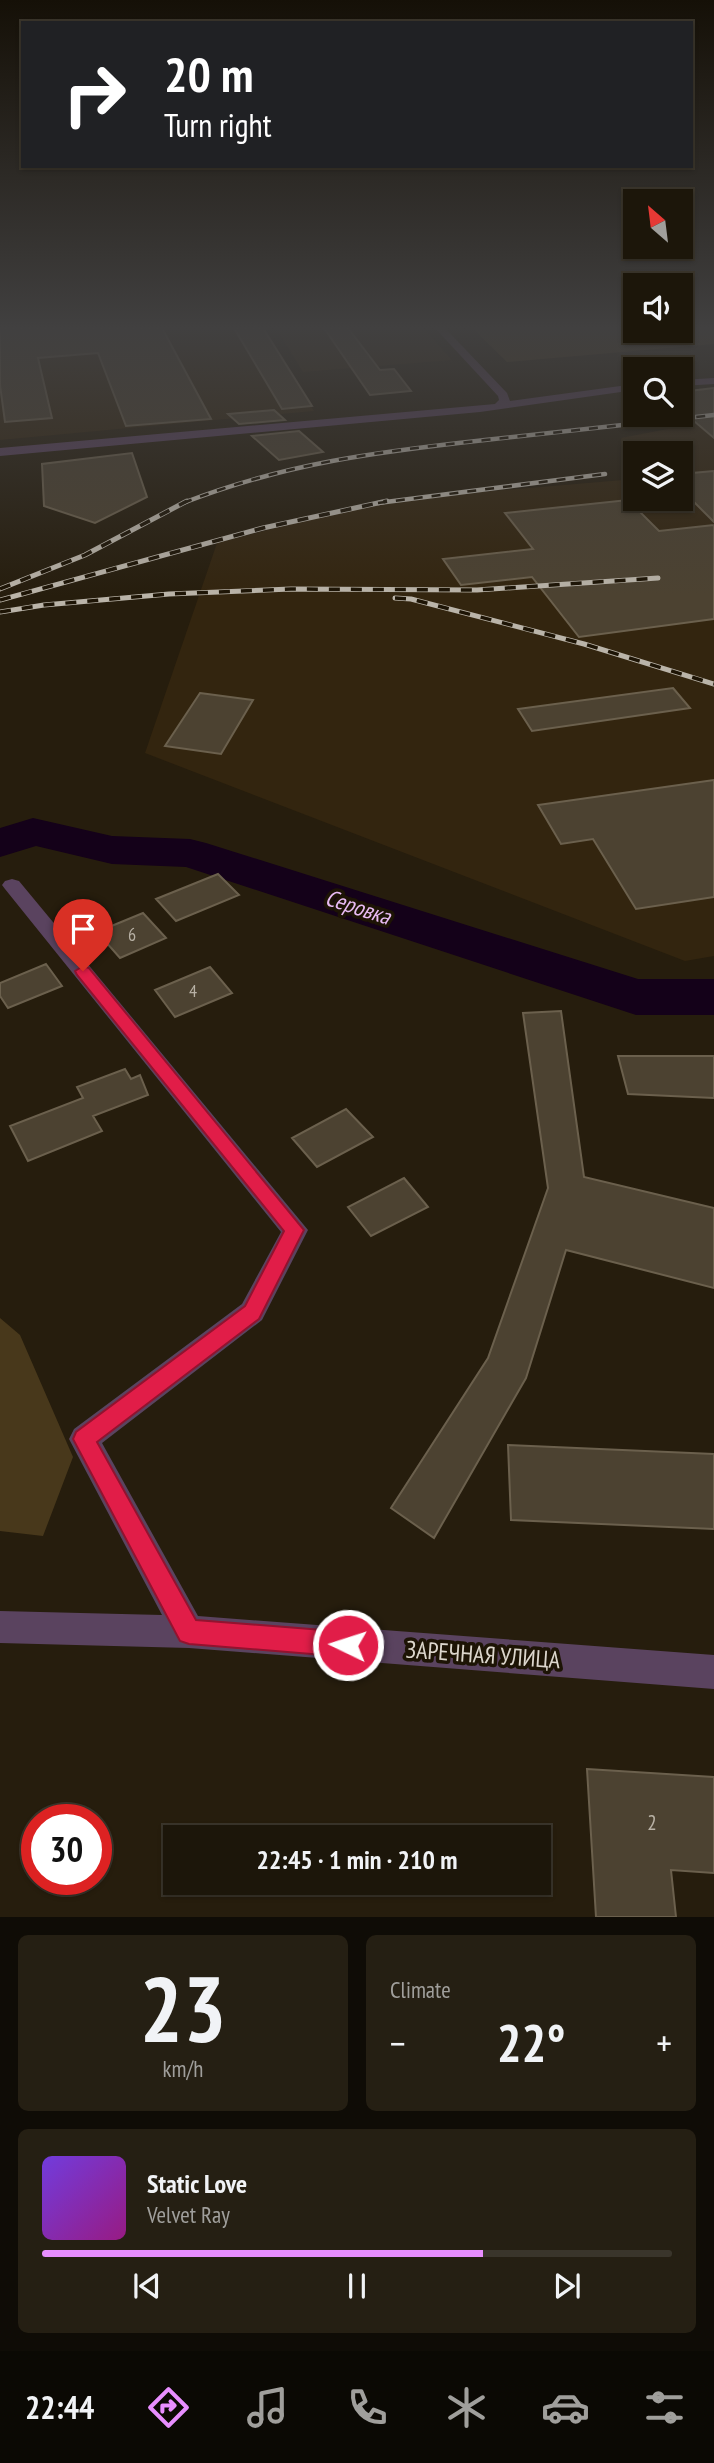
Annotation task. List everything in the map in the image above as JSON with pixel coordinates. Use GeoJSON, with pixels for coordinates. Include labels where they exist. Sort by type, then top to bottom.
{"type":"FeatureCollection","features":[{"type":"Feature","properties":{"kind":"street"},"geometry":{"type":"LineString","coordinates":[[0,452],[386,417]]}},
{"type":"Feature","properties":{"kind":"street"},"geometry":{"type":"LineString","coordinates":[[12,885],[295,1230],[252,1312],[84,1439],[189,1632]]}},
{"type":"Feature","properties":{"kind":"street","name":"ЗАРЕЧНАЯ УЛИЦА"},"geometry":{"type":"LineString","coordinates":[[0,1627],[189,1632],[714,1672]]}},
{"type":"Feature","properties":{"kind":"shaded area"},"geometry":{"type":"Polygon","coordinates":[[[0,417],[244,417],[0,440],[0,417]]]}},
{"type":"Feature","properties":{"kind":"shaded area"},"geometry":{"type":"Polygon","coordinates":[[[714,420],[714,956],[685,961],[145,753],[217,543],[385,500],[623,480],[623,511],[693,511],[693,441],[623,441],[621,438],[678,427],[693,427],[693,424],[714,420]]]}},
{"type":"Feature","properties":{"kind":"shaded area"},"geometry":{"type":"Polygon","coordinates":[[[0,1318],[20,1335],[73,1457],[43,1536],[0,1531],[0,1318]]]}},
{"type":"Feature","properties":{"kind":"building"},"geometry":{"type":"Polygon","coordinates":[[[4,417],[52,418],[5,422],[4,417]]]}},
{"type":"Feature","properties":{"kind":"building"},"geometry":{"type":"Polygon","coordinates":[[[123,417],[211,419],[126,426],[123,417]]]}},
{"type":"Feature","properties":{"kind":"building"},"geometry":{"type":"Polygon","coordinates":[[[232,417],[282,417],[285,420],[239,424],[232,417]]]}},
{"type":"Feature","properties":{"kind":"building"},"geometry":{"type":"Polygon","coordinates":[[[693,417],[714,417],[714,438],[693,420],[693,417]]]}},
{"type":"Feature","properties":{"kind":"building"},"geometry":{"type":"Polygon","coordinates":[[[299,431],[323,452],[279,460],[252,436],[299,431]]]}},
{"type":"Feature","properties":{"kind":"building"},"geometry":{"type":"Polygon","coordinates":[[[132,453],[147,497],[95,523],[44,506],[42,464],[132,453]]]}},
{"type":"Feature","properties":{"kind":"building"},"geometry":{"type":"Polygon","coordinates":[[[714,471],[714,522],[693,501],[693,473],[714,471]]]}},
{"type":"Feature","properties":{"kind":"building"},"geometry":{"type":"Polygon","coordinates":[[[623,501],[623,511],[639,511],[659,531],[714,525],[714,619],[579,637],[532,577],[461,585],[443,559],[533,549],[505,513],[623,501]]]}},
{"type":"Feature","properties":{"kind":"building"},"geometry":{"type":"Polygon","coordinates":[[[673,688],[690,708],[532,731],[518,709],[673,688]]]}},
{"type":"Feature","properties":{"kind":"building"},"geometry":{"type":"Polygon","coordinates":[[[200,693],[253,700],[221,754],[165,746],[200,693]]]}},
{"type":"Feature","properties":{"kind":"building"},"geometry":{"type":"Polygon","coordinates":[[[714,780],[714,897],[636,909],[593,839],[561,844],[538,805],[714,780]]]}},
{"type":"Feature","properties":{"kind":"building"},"geometry":{"type":"Polygon","coordinates":[[[218,874],[239,895],[176,921],[156,899],[218,874]]]}},
{"type":"Feature","properties":{"kind":"building"},"geometry":{"type":"Polygon","coordinates":[[[143,913],[166,938],[120,958],[97,932],[143,913]]]}},
{"type":"Feature","properties":{"kind":"building"},"geometry":{"type":"Polygon","coordinates":[[[46,964],[62,986],[8,1008],[0,996],[0,983],[46,964]]]}},
{"type":"Feature","properties":{"kind":"building"},"geometry":{"type":"Polygon","coordinates":[[[210,967],[232,993],[175,1017],[155,990],[210,967]]]}},
{"type":"Feature","properties":{"kind":"building"},"geometry":{"type":"Polygon","coordinates":[[[561,1011],[584,1177],[714,1208],[714,1288],[566,1250],[526,1378],[434,1538],[391,1508],[488,1358],[548,1188],[523,1013],[561,1011]]]}},
{"type":"Feature","properties":{"kind":"building"},"geometry":{"type":"Polygon","coordinates":[[[618,1056],[714,1056],[714,1098],[628,1094],[618,1056]]]}},
{"type":"Feature","properties":{"kind":"building"},"geometry":{"type":"Polygon","coordinates":[[[125,1069],[131,1079],[140,1075],[148,1095],[93,1116],[102,1131],[28,1161],[10,1126],[83,1098],[77,1087],[125,1069]]]}},
{"type":"Feature","properties":{"kind":"building"},"geometry":{"type":"Polygon","coordinates":[[[346,1109],[373,1137],[317,1167],[292,1138],[346,1109]]]}},
{"type":"Feature","properties":{"kind":"building"},"geometry":{"type":"Polygon","coordinates":[[[404,1178],[428,1207],[371,1236],[348,1207],[404,1178]]]}},
{"type":"Feature","properties":{"kind":"building"},"geometry":{"type":"Polygon","coordinates":[[[508,1445],[714,1454],[714,1529],[511,1520],[508,1445]]]}},
{"type":"Feature","properties":{"kind":"building"},"geometry":{"type":"Polygon","coordinates":[[[587,1769],[714,1777],[714,1873],[671,1870],[676,1917],[596,1917],[587,1769]]]}},
{"type":"Feature","properties":{"kind":"waterway","name":"Серовка"},"geometry":{"type":"LineString","coordinates":[[0,843],[33,832],[112,850],[190,853],[636,997],[714,997]]}},
{"type":"Feature","properties":{"kind":"railway"},"geometry":{"type":"LineString","coordinates":[[184,503],[258,478],[332,461],[445,445],[692,417]]}},
{"type":"Feature","properties":{"kind":"railway"},"geometry":{"type":"LineString","coordinates":[[378,503],[605,474]]}},
{"type":"Feature","properties":{"kind":"railway"},"geometry":{"type":"LineString","coordinates":[[0,600],[263,528],[387,501]]}},
{"type":"Feature","properties":{"kind":"railway"},"geometry":{"type":"LineString","coordinates":[[0,589],[85,555],[184,503]]}},
{"type":"Feature","properties":{"kind":"railway"},"geometry":{"type":"LineString","coordinates":[[0,612],[44,605],[169,594],[291,589],[477,590],[658,578]]}},
{"type":"Feature","properties":{"kind":"railway"},"geometry":{"type":"LineString","coordinates":[[395,598],[411,599],[584,644],[714,684]]}},
{"type":"Feature","properties":{"kind":"route"},"geometry":{"type":"LineString","coordinates":[[83,971],[295,1230],[252,1312],[84,1439],[189,1632],[348,1645]]}}]}
